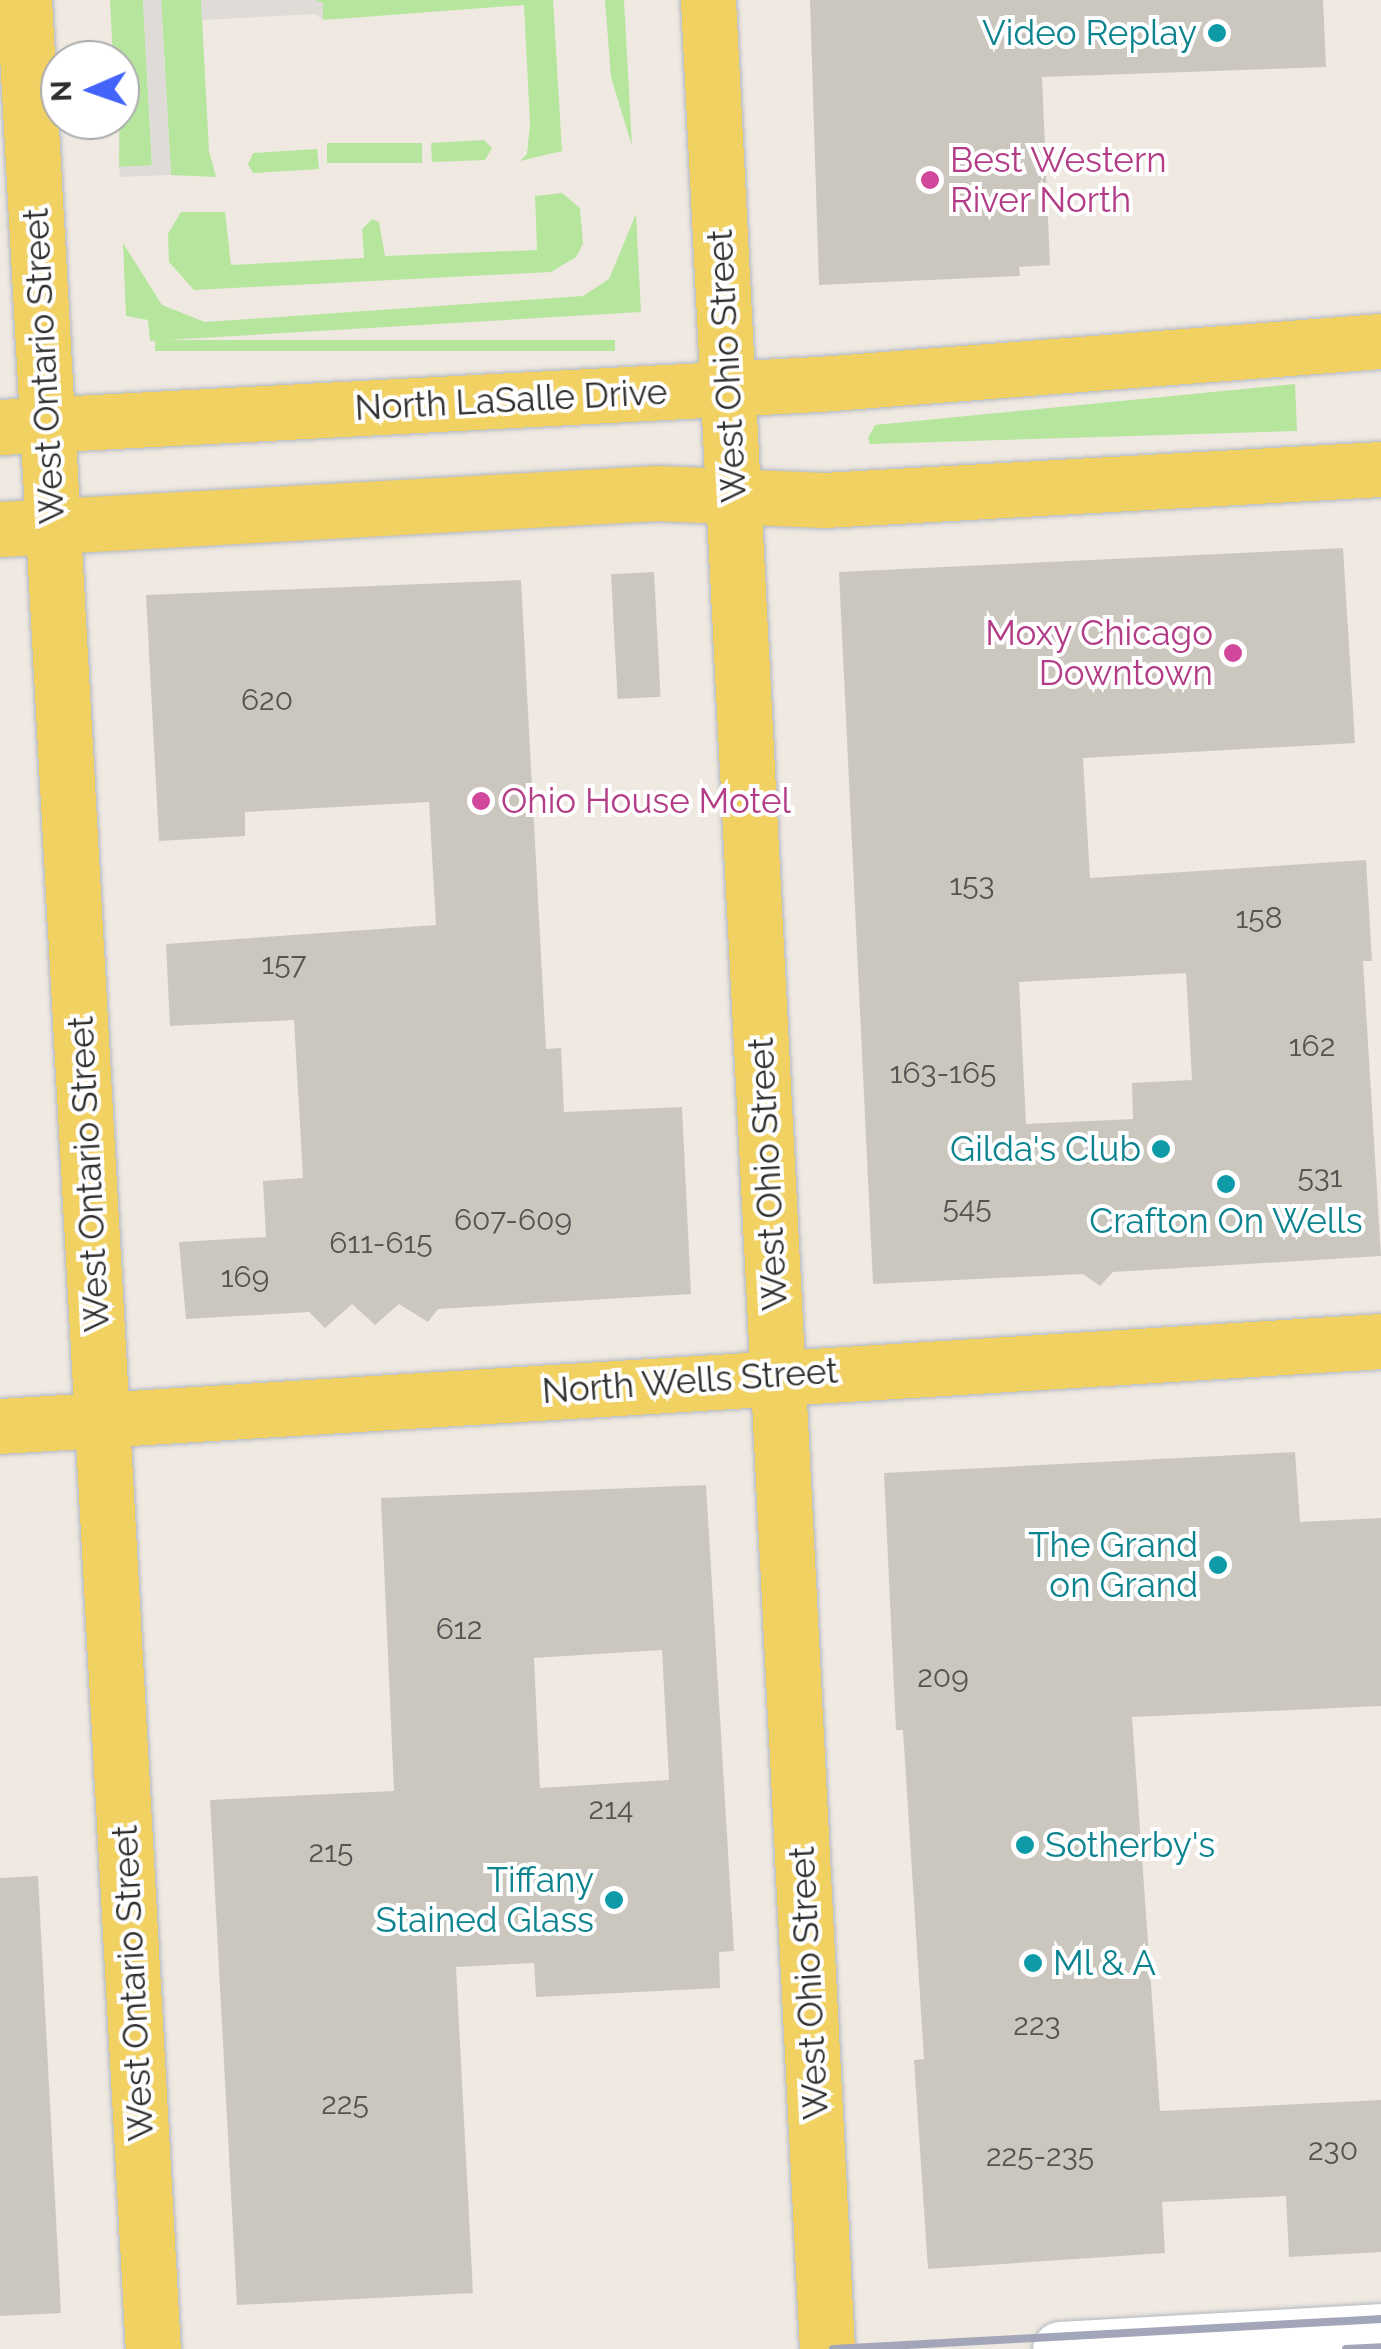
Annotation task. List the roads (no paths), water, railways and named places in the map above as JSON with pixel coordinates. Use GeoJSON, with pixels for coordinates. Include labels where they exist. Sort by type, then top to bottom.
{"type":"FeatureCollection","features":[{"type":"Feature","properties":{"kind":"main road","name":"West Ontario Street"},"geometry":{"type":"LineString","coordinates":[[24,0],[24,426],[54,526],[153,2349]]}},
{"type":"Feature","properties":{"kind":"main road","name":"West Ohio Street"},"geometry":{"type":"LineString","coordinates":[[708,0],[827,2349]]}},
{"type":"Feature","properties":{"kind":"main road","name":"North LaSalle Drive"},"geometry":{"type":"LineString","coordinates":[[24,426],[727,388],[1381,342]]}},
{"type":"Feature","properties":{"kind":"main road"},"geometry":{"type":"LineString","coordinates":[[0,529],[657,493],[824,500],[1381,469]]}},
{"type":"Feature","properties":{"kind":"main road","name":"North Wells Street"},"geometry":{"type":"LineString","coordinates":[[0,1426],[778,1375],[1381,1341]]}},
{"type":"Feature","properties":{"kind":"street"},"geometry":{"type":"LineString","coordinates":[[1060,2349],[1381,2331]]}},
{"type":"Feature","properties":{"kind":"railway"},"geometry":{"type":"LineString","coordinates":[[833,2349],[1381,2319]]}},
{"type":"Feature","properties":{"kind":"railway"},"geometry":{"type":"LineString","coordinates":[[1346,2349],[1381,2347]]}},
{"type":"Feature","properties":{"kind":"place","name":"Video Replay"},"geometry":{"type":"Point","coordinates":[1217,33]}},
{"type":"Feature","properties":{"kind":"place","name":"Best Western River North"},"geometry":{"type":"Point","coordinates":[930,180]}},
{"type":"Feature","properties":{"kind":"place","name":"Moxy Chicago Downtown"},"geometry":{"type":"Point","coordinates":[1233,653]}},
{"type":"Feature","properties":{"kind":"place","name":"Ohio House Motel"},"geometry":{"type":"Point","coordinates":[481,801]}},
{"type":"Feature","properties":{"kind":"place","name":"Gilda's Club"},"geometry":{"type":"Point","coordinates":[1161,1149]}},
{"type":"Feature","properties":{"kind":"place","name":"Crafton On Wells"},"geometry":{"type":"Point","coordinates":[1226,1184]}},
{"type":"Feature","properties":{"kind":"place","name":"The Grand on Grand"},"geometry":{"type":"Point","coordinates":[1218,1565]}},
{"type":"Feature","properties":{"kind":"place","name":"Sotherby's"},"geometry":{"type":"Point","coordinates":[1025,1845]}},
{"type":"Feature","properties":{"kind":"place","name":"Tiffany Stained Glass"},"geometry":{"type":"Point","coordinates":[614,1900]}},
{"type":"Feature","properties":{"kind":"place","name":"Ml & A"},"geometry":{"type":"Point","coordinates":[1033,1963]}}]}
